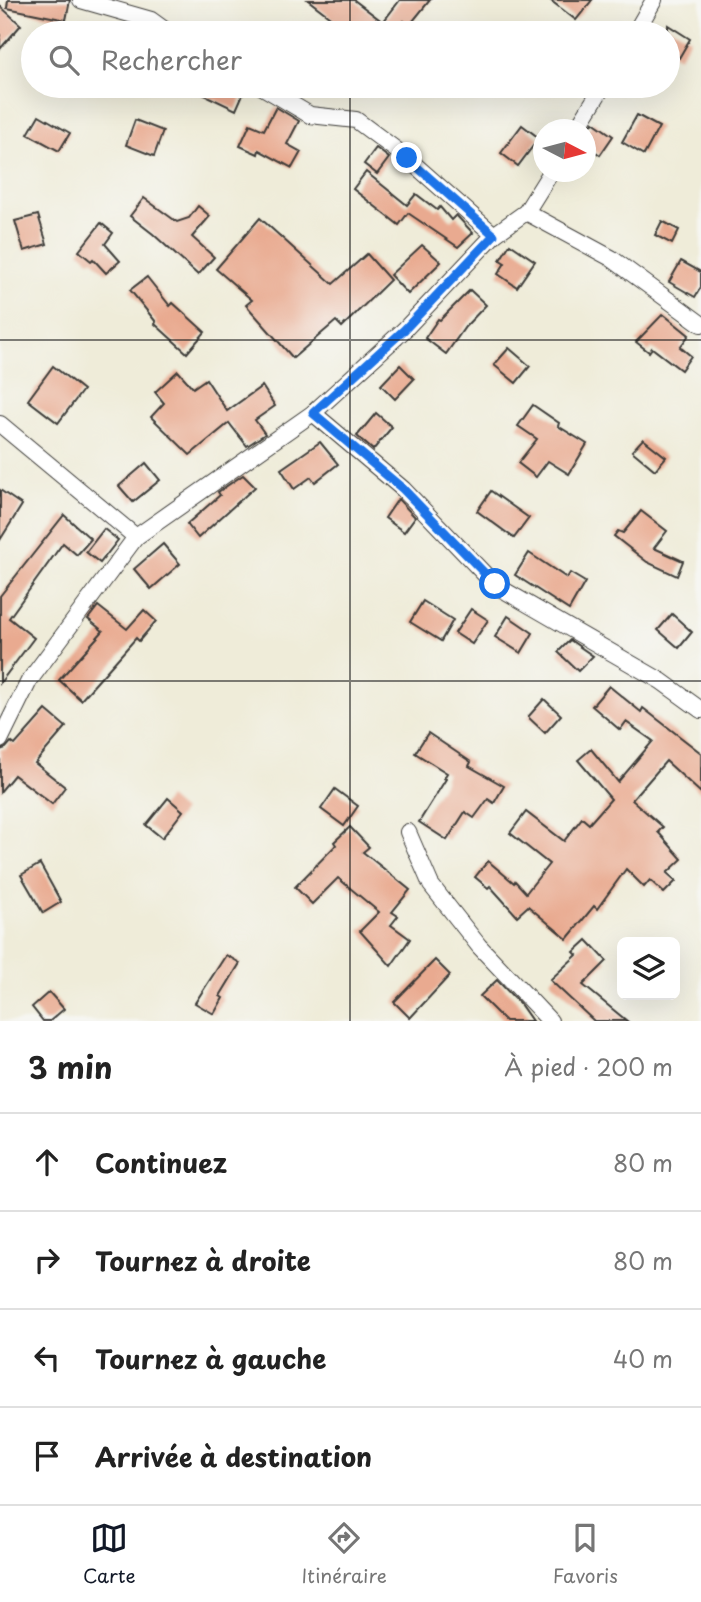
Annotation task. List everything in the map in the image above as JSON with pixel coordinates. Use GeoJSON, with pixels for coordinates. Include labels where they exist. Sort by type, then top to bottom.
{"type":"FeatureCollection","features":[{"type":"Feature","properties":{"kind":"street"},"geometry":{"type":"LineString","coordinates":[[81,0],[152,21]]}},
{"type":"Feature","properties":{"kind":"street"},"geometry":{"type":"LineString","coordinates":[[642,21],[654,0]]}},
{"type":"Feature","properties":{"kind":"street"},"geometry":{"type":"LineString","coordinates":[[281,98],[310,115],[356,120],[407,158],[494,235]]}},
{"type":"Feature","properties":{"kind":"street"},"geometry":{"type":"LineString","coordinates":[[583,119],[596,98]]}},
{"type":"Feature","properties":{"kind":"street"},"geometry":{"type":"LineString","coordinates":[[0,740],[29,681],[136,537],[313,413],[404,330],[494,235],[526,212],[545,182]]}},
{"type":"Feature","properties":{"kind":"street"},"geometry":{"type":"LineString","coordinates":[[526,212],[611,258],[701,324]]}},
{"type":"Feature","properties":{"kind":"street"},"geometry":{"type":"LineString","coordinates":[[313,413],[403,489],[495,584],[661,681],[701,710]]}},
{"type":"Feature","properties":{"kind":"street"},"geometry":{"type":"LineString","coordinates":[[0,424],[136,537]]}},
{"type":"Feature","properties":{"kind":"street"},"geometry":{"type":"LineString","coordinates":[[408,832],[431,885],[479,946],[550,1021]]}},
{"type":"Feature","properties":{"kind":"building"},"geometry":{"type":"Polygon","coordinates":[[[8,0],[70,0],[66,20],[7,8],[8,0]]]}},
{"type":"Feature","properties":{"kind":"building"},"geometry":{"type":"Polygon","coordinates":[[[308,0],[354,0],[382,21],[335,21],[308,0]]]}},
{"type":"Feature","properties":{"kind":"building"},"geometry":{"type":"Polygon","coordinates":[[[400,0],[430,0],[413,21],[384,21],[400,0]]]}},
{"type":"Feature","properties":{"kind":"building"},"geometry":{"type":"Polygon","coordinates":[[[550,0],[592,0],[576,20],[550,0]]]}},
{"type":"Feature","properties":{"kind":"building"},"geometry":{"type":"Polygon","coordinates":[[[0,6],[21,25],[0,49],[0,6]]]}},
{"type":"Feature","properties":{"kind":"building"},"geometry":{"type":"Polygon","coordinates":[[[680,33],[690,39],[680,56],[680,33]]]}},
{"type":"Feature","properties":{"kind":"building"},"geometry":{"type":"Polygon","coordinates":[[[211,98],[241,98],[236,110],[211,98]]]}},
{"type":"Feature","properties":{"kind":"building"},"geometry":{"type":"Polygon","coordinates":[[[276,107],[299,121],[287,144],[301,152],[292,168],[259,150],[258,154],[240,146],[250,124],[264,130],[276,107]]]}},
{"type":"Feature","properties":{"kind":"building"},"geometry":{"type":"Polygon","coordinates":[[[39,115],[70,133],[59,151],[28,134],[39,115]]]}},
{"type":"Feature","properties":{"kind":"building"},"geometry":{"type":"Polygon","coordinates":[[[637,115],[659,127],[644,155],[622,142],[637,115]]]}},
{"type":"Feature","properties":{"kind":"building"},"geometry":{"type":"Polygon","coordinates":[[[135,120],[163,131],[154,156],[126,145],[135,120]]]}},
{"type":"Feature","properties":{"kind":"building"},"geometry":{"type":"Polygon","coordinates":[[[596,124],[613,136],[600,155],[596,152],[596,124]]]}},
{"type":"Feature","properties":{"kind":"building"},"geometry":{"type":"Polygon","coordinates":[[[522,125],[533,133],[533,146],[518,166],[501,153],[522,125]]]}},
{"type":"Feature","properties":{"kind":"building"},"geometry":{"type":"Polygon","coordinates":[[[376,148],[389,158],[377,174],[364,164],[376,148]]]}},
{"type":"Feature","properties":{"kind":"building"},"geometry":{"type":"Polygon","coordinates":[[[366,172],[407,205],[416,194],[437,210],[440,207],[451,220],[456,215],[473,233],[458,247],[408,213],[399,225],[353,189],[366,172]]]}},
{"type":"Feature","properties":{"kind":"building"},"geometry":{"type":"Polygon","coordinates":[[[144,198],[177,222],[189,218],[198,206],[210,216],[192,237],[214,257],[198,275],[130,216],[144,198]]]}},
{"type":"Feature","properties":{"kind":"building"},"geometry":{"type":"Polygon","coordinates":[[[38,215],[47,244],[24,251],[15,221],[38,215]]]}},
{"type":"Feature","properties":{"kind":"building"},"geometry":{"type":"Polygon","coordinates":[[[260,218],[333,284],[367,254],[390,280],[342,327],[336,321],[293,358],[246,305],[252,300],[216,269],[260,218]]]}},
{"type":"Feature","properties":{"kind":"building"},"geometry":{"type":"Polygon","coordinates":[[[662,221],[679,230],[672,244],[655,235],[662,221]]]}},
{"type":"Feature","properties":{"kind":"building"},"geometry":{"type":"Polygon","coordinates":[[[101,223],[113,233],[105,244],[120,261],[106,273],[93,259],[91,261],[79,251],[101,223]]]}},
{"type":"Feature","properties":{"kind":"building"},"geometry":{"type":"Polygon","coordinates":[[[510,244],[535,261],[517,287],[498,274],[505,263],[500,260],[510,244]]]}},
{"type":"Feature","properties":{"kind":"building"},"geometry":{"type":"Polygon","coordinates":[[[422,245],[441,262],[408,294],[390,275],[422,245]]]}},
{"type":"Feature","properties":{"kind":"building"},"geometry":{"type":"Polygon","coordinates":[[[681,261],[701,272],[701,287],[695,297],[669,282],[681,261]]]}},
{"type":"Feature","properties":{"kind":"building"},"geometry":{"type":"Polygon","coordinates":[[[147,277],[170,306],[173,303],[205,332],[187,353],[155,324],[130,290],[147,277]]]}},
{"type":"Feature","properties":{"kind":"building"},"geometry":{"type":"Polygon","coordinates":[[[470,290],[486,305],[465,327],[446,354],[425,338],[438,319],[470,290]]]}},
{"type":"Feature","properties":{"kind":"building"},"geometry":{"type":"Polygon","coordinates":[[[663,314],[689,335],[680,347],[691,356],[681,370],[652,348],[649,352],[636,342],[663,314]]]}},
{"type":"Feature","properties":{"kind":"building"},"geometry":{"type":"Polygon","coordinates":[[[509,348],[530,366],[516,383],[494,365],[509,348]]]}},
{"type":"Feature","properties":{"kind":"building"},"geometry":{"type":"Polygon","coordinates":[[[400,365],[414,379],[395,399],[381,385],[400,365]]]}},
{"type":"Feature","properties":{"kind":"building"},"geometry":{"type":"Polygon","coordinates":[[[53,366],[83,390],[58,423],[28,400],[53,366]]]}},
{"type":"Feature","properties":{"kind":"building"},"geometry":{"type":"Polygon","coordinates":[[[178,371],[193,388],[206,379],[227,411],[262,386],[275,406],[255,420],[265,434],[247,446],[229,423],[190,455],[151,417],[164,403],[155,392],[178,371]]]}},
{"type":"Feature","properties":{"kind":"building"},"geometry":{"type":"Polygon","coordinates":[[[533,405],[559,423],[558,426],[587,444],[569,474],[548,461],[536,477],[518,463],[537,439],[518,426],[533,405]]]}},
{"type":"Feature","properties":{"kind":"building"},"geometry":{"type":"Polygon","coordinates":[[[376,413],[392,427],[373,450],[357,436],[376,413]]]}},
{"type":"Feature","properties":{"kind":"building"},"geometry":{"type":"Polygon","coordinates":[[[643,439],[666,457],[655,470],[632,451],[643,439]]]}},
{"type":"Feature","properties":{"kind":"building"},"geometry":{"type":"Polygon","coordinates":[[[320,442],[338,464],[315,482],[311,477],[294,489],[281,469],[320,442]]]}},
{"type":"Feature","properties":{"kind":"building"},"geometry":{"type":"Polygon","coordinates":[[[146,463],[160,480],[133,502],[119,486],[146,463]]]}},
{"type":"Feature","properties":{"kind":"building"},"geometry":{"type":"Polygon","coordinates":[[[243,475],[255,487],[198,538],[187,524],[220,495],[218,492],[243,475]]]}},
{"type":"Feature","properties":{"kind":"building"},"geometry":{"type":"Polygon","coordinates":[[[0,490],[22,505],[0,540],[0,490]]]}},
{"type":"Feature","properties":{"kind":"building"},"geometry":{"type":"Polygon","coordinates":[[[491,491],[529,518],[514,538],[477,511],[491,491]]]}},
{"type":"Feature","properties":{"kind":"building"},"geometry":{"type":"Polygon","coordinates":[[[398,499],[415,517],[404,532],[385,518],[398,499]]]}},
{"type":"Feature","properties":{"kind":"building"},"geometry":{"type":"Polygon","coordinates":[[[641,511],[667,531],[654,548],[683,561],[677,576],[647,562],[614,536],[618,531],[623,533],[641,511]]]}},
{"type":"Feature","properties":{"kind":"building"},"geometry":{"type":"Polygon","coordinates":[[[64,515],[91,539],[77,555],[63,543],[9,618],[34,638],[0,683],[0,596],[64,515]]]}},
{"type":"Feature","properties":{"kind":"building"},"geometry":{"type":"Polygon","coordinates":[[[104,529],[118,540],[100,563],[86,552],[104,529]]]}},
{"type":"Feature","properties":{"kind":"building"},"geometry":{"type":"Polygon","coordinates":[[[163,544],[180,564],[151,589],[134,569],[163,544]]]}},
{"type":"Feature","properties":{"kind":"building"},"geometry":{"type":"Polygon","coordinates":[[[529,553],[567,578],[570,573],[585,582],[569,610],[515,575],[529,553]]]}},
{"type":"Feature","properties":{"kind":"building"},"geometry":{"type":"Polygon","coordinates":[[[423,601],[453,620],[441,641],[410,622],[423,601]]]}},
{"type":"Feature","properties":{"kind":"building"},"geometry":{"type":"Polygon","coordinates":[[[98,606],[127,629],[144,610],[156,621],[139,641],[136,638],[81,700],[59,680],[103,631],[88,619],[98,606]]]}},
{"type":"Feature","properties":{"kind":"building"},"geometry":{"type":"Polygon","coordinates":[[[471,609],[488,620],[472,644],[455,633],[471,609]]]}},
{"type":"Feature","properties":{"kind":"building"},"geometry":{"type":"Polygon","coordinates":[[[672,614],[692,632],[679,648],[658,630],[672,614]]]}},
{"type":"Feature","properties":{"kind":"building"},"geometry":{"type":"Polygon","coordinates":[[[508,616],[533,633],[521,653],[495,637],[508,616]]]}},
{"type":"Feature","properties":{"kind":"building"},"geometry":{"type":"Polygon","coordinates":[[[570,640],[593,656],[578,671],[558,652],[570,640]]]}},
{"type":"Feature","properties":{"kind":"building"},"geometry":{"type":"Polygon","coordinates":[[[609,686],[641,712],[643,708],[701,753],[701,793],[666,761],[632,800],[663,827],[658,832],[682,859],[667,873],[676,881],[664,893],[650,880],[644,887],[626,869],[597,909],[594,906],[567,939],[528,906],[517,916],[490,886],[488,888],[475,877],[488,861],[526,893],[549,864],[510,833],[526,812],[564,841],[582,818],[589,824],[611,799],[578,760],[591,749],[618,782],[653,741],[626,722],[620,730],[592,706],[609,686]]]}},
{"type":"Feature","properties":{"kind":"building"},"geometry":{"type":"Polygon","coordinates":[[[544,699],[561,715],[545,733],[528,717],[544,699]]]}},
{"type":"Feature","properties":{"kind":"building"},"geometry":{"type":"Polygon","coordinates":[[[46,710],[66,727],[35,763],[65,787],[52,804],[14,775],[0,792],[0,750],[11,742],[15,745],[46,710]]]}},
{"type":"Feature","properties":{"kind":"building"},"geometry":{"type":"Polygon","coordinates":[[[428,733],[471,762],[469,766],[504,786],[494,803],[488,799],[474,818],[465,812],[447,840],[419,822],[446,779],[444,778],[447,773],[415,753],[428,733]]]}},
{"type":"Feature","properties":{"kind":"building"},"geometry":{"type":"Polygon","coordinates":[[[335,789],[358,806],[344,826],[321,809],[335,789]]]}},
{"type":"Feature","properties":{"kind":"building"},"geometry":{"type":"Polygon","coordinates":[[[168,798],[183,811],[162,838],[146,825],[168,798]]]}},
{"type":"Feature","properties":{"kind":"building"},"geometry":{"type":"Polygon","coordinates":[[[350,827],[369,847],[363,852],[410,890],[392,912],[398,916],[391,925],[410,939],[391,966],[360,931],[379,912],[338,878],[312,904],[295,887],[350,827]]]}},
{"type":"Feature","properties":{"kind":"building"},"geometry":{"type":"Polygon","coordinates":[[[40,864],[61,902],[43,913],[21,875],[40,864]]]}},
{"type":"Feature","properties":{"kind":"building"},"geometry":{"type":"Polygon","coordinates":[[[587,940],[607,961],[583,985],[627,1021],[594,1021],[550,980],[577,955],[574,952],[587,940]]]}},
{"type":"Feature","properties":{"kind":"building"},"geometry":{"type":"Polygon","coordinates":[[[226,955],[240,963],[220,996],[223,998],[214,1014],[195,1003],[226,955]]]}},
{"type":"Feature","properties":{"kind":"building"},"geometry":{"type":"Polygon","coordinates":[[[435,960],[450,975],[410,1018],[394,1002],[435,960]]]}},
{"type":"Feature","properties":{"kind":"building"},"geometry":{"type":"Polygon","coordinates":[[[497,980],[532,1021],[505,1021],[480,996],[497,980]]]}},
{"type":"Feature","properties":{"kind":"building"},"geometry":{"type":"Polygon","coordinates":[[[49,992],[64,1009],[50,1021],[43,1021],[32,1007],[49,992]]]}},
{"type":"Feature","properties":{"kind":"route"},"geometry":{"type":"LineString","coordinates":[[407,158],[494,235],[404,330],[313,413],[403,489],[495,584]]}}]}
